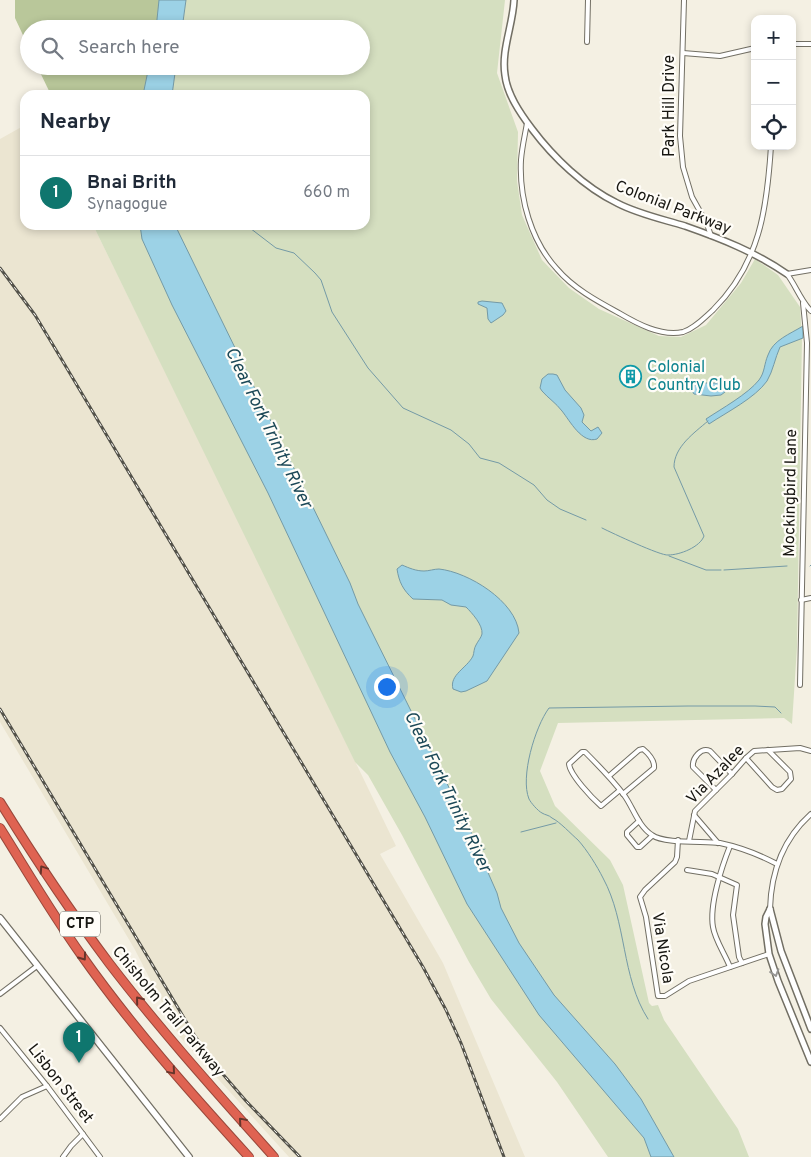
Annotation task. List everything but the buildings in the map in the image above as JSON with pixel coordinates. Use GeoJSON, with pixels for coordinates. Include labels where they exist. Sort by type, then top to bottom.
{"type":"FeatureCollection","features":[{"type":"Feature","properties":{"kind":"highway","name":"Chisholm Trail Parkway"},"geometry":{"type":"LineString","coordinates":[[0,802],[71,911],[109,963],[170,1038],[274,1157]]}},
{"type":"Feature","properties":{"kind":"highway","name":"Chisholm Trail Parkway"},"geometry":{"type":"LineString","coordinates":[[0,828],[34,885],[82,956],[149,1043],[249,1157]]}},
{"type":"Feature","properties":{"kind":"main road"},"geometry":{"type":"LineString","coordinates":[[0,918],[189,1157]]}},
{"type":"Feature","properties":{"kind":"street","name":"Colonial Parkway"},"geometry":{"type":"LineString","coordinates":[[514,0],[508,35],[505,75],[509,93],[527,123],[548,148],[599,192],[633,210],[711,236],[753,253],[788,274]]}},
{"type":"Feature","properties":{"kind":"street"},"geometry":{"type":"LineString","coordinates":[[587,42],[588,0]]}},
{"type":"Feature","properties":{"kind":"street","name":"Park Hill Drive"},"geometry":{"type":"LineString","coordinates":[[684,0],[680,136],[682,167],[692,197],[707,224],[711,236]]}},
{"type":"Feature","properties":{"kind":"street"},"geometry":{"type":"LineString","coordinates":[[796,44],[811,44]]}},
{"type":"Feature","properties":{"kind":"street"},"geometry":{"type":"LineString","coordinates":[[682,53],[720,56],[751,49]]}},
{"type":"Feature","properties":{"kind":"street"},"geometry":{"type":"LineString","coordinates":[[527,123],[522,149],[521,169],[524,201],[531,226],[556,269],[573,284],[605,306],[643,326],[673,332],[685,331],[700,322],[719,304],[741,274],[753,253],[765,210],[771,150]]}},
{"type":"Feature","properties":{"kind":"street"},"geometry":{"type":"LineString","coordinates":[[811,270],[788,274],[797,288],[803,303],[811,311]]}},
{"type":"Feature","properties":{"kind":"street","name":"Mockingbird Lane"},"geometry":{"type":"LineString","coordinates":[[800,684],[807,332],[803,303]]}},
{"type":"Feature","properties":{"kind":"street"},"geometry":{"type":"LineString","coordinates":[[804,493],[811,494]]}},
{"type":"Feature","properties":{"kind":"street"},"geometry":{"type":"LineString","coordinates":[[801,600],[811,598]]}},
{"type":"Feature","properties":{"kind":"street","name":"Via Azalee"},"geometry":{"type":"LineString","coordinates":[[690,841],[694,815],[700,806],[754,751],[800,748],[811,751]]}},
{"type":"Feature","properties":{"kind":"street"},"geometry":{"type":"LineString","coordinates":[[609,776],[639,750],[643,750],[650,756],[654,768],[624,794]]}},
{"type":"Feature","properties":{"kind":"street"},"geometry":{"type":"LineString","coordinates":[[746,758],[772,787],[777,790],[782,788],[791,779],[790,772],[768,750]]}},
{"type":"Feature","properties":{"kind":"street"},"geometry":{"type":"LineString","coordinates":[[716,790],[693,767],[694,759],[701,751],[710,751],[732,774]]}},
{"type":"Feature","properties":{"kind":"street"},"geometry":{"type":"LineString","coordinates":[[620,790],[601,806],[577,779],[569,768],[569,764],[582,752],[586,752],[624,794],[639,821],[652,836],[662,839],[718,843],[764,857],[777,864]]}},
{"type":"Feature","properties":{"kind":"street"},"geometry":{"type":"LineString","coordinates":[[811,814],[794,833],[777,864],[772,881],[770,909],[781,951],[811,1029]]}},
{"type":"Feature","properties":{"kind":"street"},"geometry":{"type":"LineString","coordinates":[[694,815],[718,843]]}},
{"type":"Feature","properties":{"kind":"street"},"geometry":{"type":"LineString","coordinates":[[639,821],[626,832],[637,847],[640,847],[652,836]]}},
{"type":"Feature","properties":{"kind":"street","name":"Via Nicola"},"geometry":{"type":"LineString","coordinates":[[678,840],[675,862],[640,897],[646,917],[658,996],[665,996],[689,981],[730,967]]}},
{"type":"Feature","properties":{"kind":"street"},"geometry":{"type":"LineString","coordinates":[[730,846],[718,876],[713,927],[730,967],[769,954]]}},
{"type":"Feature","properties":{"kind":"street"},"geometry":{"type":"LineString","coordinates":[[687,870],[718,876],[737,885],[733,915],[739,956],[742,963]]}},
{"type":"Feature","properties":{"kind":"street"},"geometry":{"type":"LineString","coordinates":[[770,909],[765,924],[769,954],[811,1062]]}},
{"type":"Feature","properties":{"kind":"street"},"geometry":{"type":"LineString","coordinates":[[0,994],[37,966]]}},
{"type":"Feature","properties":{"kind":"street","name":"Lisbon Street"},"geometry":{"type":"LineString","coordinates":[[0,1028],[47,1086],[100,1157]]}},
{"type":"Feature","properties":{"kind":"street"},"geometry":{"type":"LineString","coordinates":[[0,1119],[22,1097],[47,1086]]}},
{"type":"Feature","properties":{"kind":"street"},"geometry":{"type":"LineString","coordinates":[[63,1157],[83,1134]]}},
{"type":"Feature","properties":{"kind":"shaded area"},"geometry":{"type":"Polygon","coordinates":[[[20,128],[20,230],[95,230],[396,846],[380,854],[443,963],[525,1157],[289,1157],[180,1037],[134,948],[0,722],[0,139],[20,128]]]}},
{"type":"Feature","properties":{"kind":"green space"},"geometry":{"type":"Polygon","coordinates":[[[15,0],[165,0],[160,20],[20,20],[20,29],[15,18],[15,0]]]}},
{"type":"Feature","properties":{"kind":"green space","name":"Colonial Country Club"},"geometry":{"type":"Polygon","coordinates":[[[186,0],[505,0],[497,73],[518,132],[517,181],[522,215],[542,260],[569,288],[599,309],[659,336],[681,337],[706,325],[741,283],[755,259],[778,275],[800,307],[802,337],[797,647],[792,724],[784,718],[558,723],[540,771],[555,806],[610,860],[623,885],[649,1003],[652,1006],[658,1005],[664,1020],[738,1129],[749,1157],[608,1157],[557,1082],[491,999],[368,775],[355,762],[95,230],[370,230],[370,90],[173,90],[175,75],[370,75],[370,20],[183,20],[186,0]]]}},
{"type":"Feature","properties":{"kind":"green space"},"geometry":{"type":"Polygon","coordinates":[[[41,75],[148,75],[144,90],[49,90],[41,75]]]}},
{"type":"Feature","properties":{"kind":"water"},"geometry":{"type":"Polygon","coordinates":[[[159,0],[186,0],[183,20],[157,20],[159,0]]]}},
{"type":"Feature","properties":{"kind":"water"},"geometry":{"type":"Polygon","coordinates":[[[147,75],[175,75],[173,90],[144,90],[147,75]]]}},
{"type":"Feature","properties":{"kind":"water","name":"Clear Fork Trinity River"},"geometry":{"type":"Polygon","coordinates":[[[141,230],[177,230],[350,583],[358,604],[478,846],[501,908],[519,943],[554,995],[615,1064],[641,1099],[674,1157],[651,1157],[644,1138],[539,1015],[467,904],[425,817],[390,752],[268,493],[172,305],[142,239],[141,230]]]}},
{"type":"Feature","properties":{"kind":"water"},"geometry":{"type":"Polygon","coordinates":[[[478,302],[502,303],[506,311],[491,323],[488,319],[487,308],[478,304],[478,302]]]}},
{"type":"Feature","properties":{"kind":"water"},"geometry":{"type":"Polygon","coordinates":[[[803,326],[803,338],[780,347],[769,377],[762,387],[748,399],[709,424],[706,419],[741,396],[759,380],[770,350],[774,345],[803,326]]]}},
{"type":"Feature","properties":{"kind":"water"},"geometry":{"type":"Polygon","coordinates":[[[548,374],[557,375],[565,390],[581,408],[584,415],[582,422],[591,431],[598,427],[602,433],[597,439],[592,440],[581,435],[560,408],[542,391],[540,388],[542,379],[548,374]]]}},
{"type":"Feature","properties":{"kind":"water"},"geometry":{"type":"Polygon","coordinates":[[[718,383],[725,386],[725,392],[721,395],[711,396],[694,394],[692,391],[695,385],[718,383]]]}},
{"type":"Feature","properties":{"kind":"water"},"geometry":{"type":"Polygon","coordinates":[[[402,565],[426,571],[439,569],[451,571],[463,576],[489,590],[509,610],[516,621],[519,633],[487,681],[466,691],[461,692],[453,689],[452,684],[456,676],[473,656],[475,646],[482,634],[481,627],[477,619],[466,607],[451,605],[442,600],[413,599],[402,586],[399,578],[397,569],[402,565]]]}},
{"type":"Feature","properties":{"kind":"waterway"},"geometry":{"type":"LineString","coordinates":[[253,230],[276,248],[294,253],[321,280],[332,312],[368,368],[403,408],[451,430],[469,444],[480,458],[499,463],[534,485],[547,500],[560,509],[586,520]]}},
{"type":"Feature","properties":{"kind":"waterway"},"geometry":{"type":"LineString","coordinates":[[602,528],[636,544],[668,555],[689,550],[702,540],[704,536],[674,467],[677,453],[681,447],[708,421]]}},
{"type":"Feature","properties":{"kind":"waterway"},"geometry":{"type":"LineString","coordinates":[[669,556],[706,570],[721,570]]}},
{"type":"Feature","properties":{"kind":"waterway"},"geometry":{"type":"LineString","coordinates":[[724,570],[787,566]]}},
{"type":"Feature","properties":{"kind":"waterway"},"geometry":{"type":"LineString","coordinates":[[648,1019],[639,1003],[633,985],[611,895],[601,873],[578,840],[550,816],[539,811],[529,799],[526,778],[530,752],[539,727],[549,708],[755,706],[775,707],[781,713]]}},
{"type":"Feature","properties":{"kind":"waterway"},"geometry":{"type":"LineString","coordinates":[[521,832],[556,823]]}},
{"type":"Feature","properties":{"kind":"waterway","name":"Clear Fork Trinity River"},"geometry":{"type":"LineString","coordinates":[[478,852],[485,849]]}},
{"type":"Feature","properties":{"kind":"railway"},"geometry":{"type":"LineString","coordinates":[[0,268],[35,315],[423,967],[461,1043],[504,1157]]}},
{"type":"Feature","properties":{"kind":"railway"},"geometry":{"type":"LineString","coordinates":[[0,709],[193,1033],[215,1065],[246,1101],[300,1157]]}},
{"type":"Feature","properties":{"kind":"place","name":"Colonial Country Club"},"geometry":{"type":"Point","coordinates":[631,377]}},
{"type":"Feature","properties":{"kind":"place","name":"Bnai Brith"},"geometry":{"type":"Point","coordinates":[79,1063]}}]}
